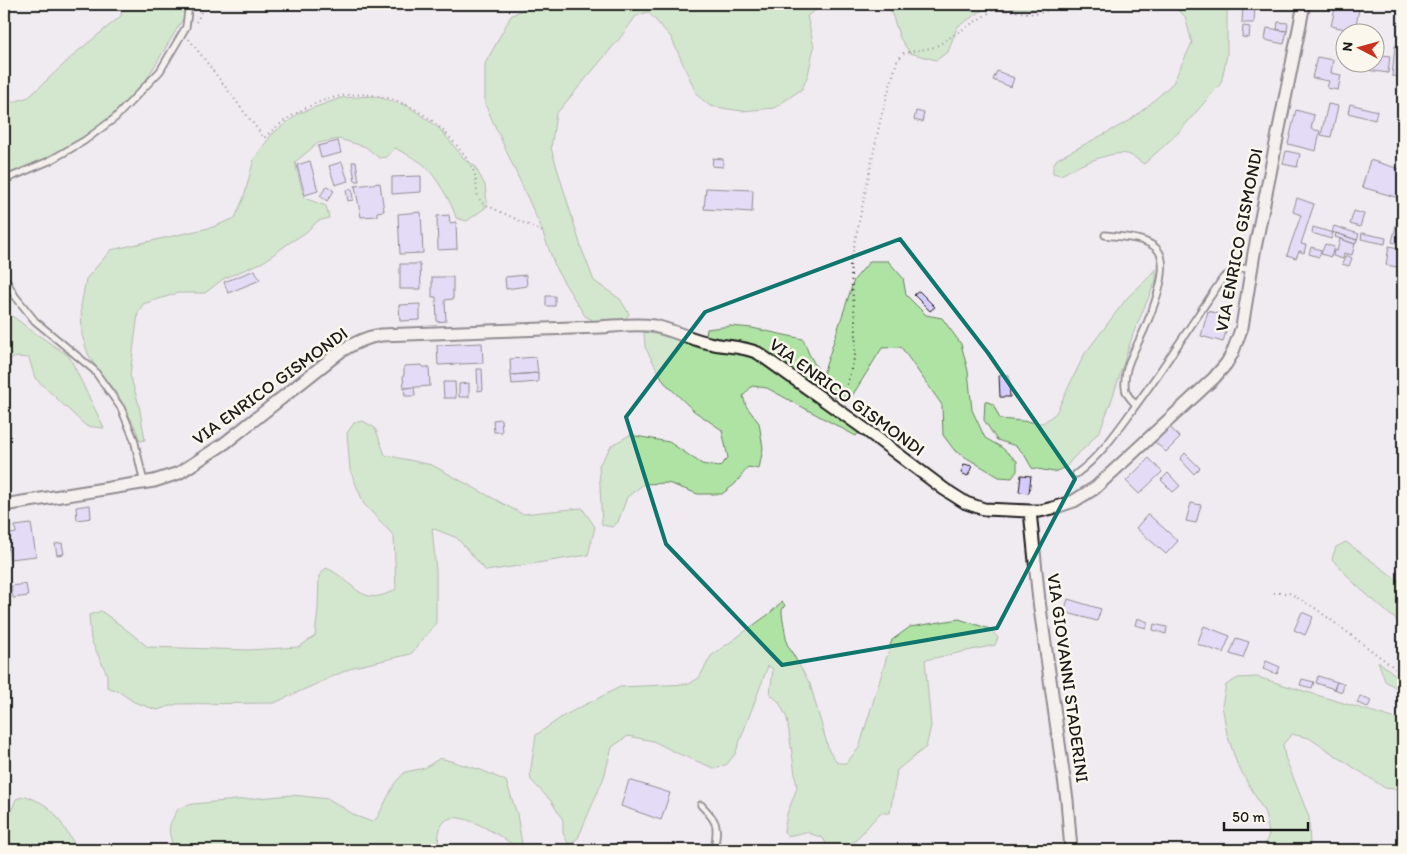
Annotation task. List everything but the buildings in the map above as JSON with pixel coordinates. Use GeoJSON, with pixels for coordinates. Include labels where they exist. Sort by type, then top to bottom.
{"type":"FeatureCollection","features":[{"type":"Feature","properties":{"kind":"street","name":"VIA ENRICO GISMONDI"},"geometry":{"type":"LineString","coordinates":[[4,505],[144,483],[165,478],[186,469],[225,443],[343,350],[360,341],[381,335],[635,325],[663,328],[698,341],[754,351],[966,503],[984,509],[1030,512],[1074,501],[1095,488],[1218,374],[1232,354],[1241,333],[1304,4]]}},
{"type":"Feature","properties":{"kind":"street","name":"VIA GIOVANNI STADERINI"},"geometry":{"type":"LineString","coordinates":[[1030,512],[1039,601],[1067,800],[1071,850]]}},
{"type":"Feature","properties":{"kind":"lane"},"geometry":{"type":"LineString","coordinates":[[4,180],[56,157],[84,142],[115,118],[160,71],[186,27],[189,4]]}},
{"type":"Feature","properties":{"kind":"lane"},"geometry":{"type":"LineString","coordinates":[[1105,235],[1138,239],[1156,248],[1163,262],[1163,274],[1159,288],[1126,372],[1124,387],[1126,394],[1136,405]]}},
{"type":"Feature","properties":{"kind":"lane"},"geometry":{"type":"LineString","coordinates":[[1076,474],[1114,436],[1223,278],[1236,269],[1252,268]]}},
{"type":"Feature","properties":{"kind":"lane"},"geometry":{"type":"LineString","coordinates":[[4,276],[15,296],[35,322],[94,370],[121,408],[134,439],[144,483]]}},
{"type":"Feature","properties":{"kind":"lane"},"geometry":{"type":"LineString","coordinates":[[701,805],[712,816],[717,830],[714,850]]}},
{"type":"Feature","properties":{"kind":"path"},"geometry":{"type":"LineString","coordinates":[[1378,4],[1403,8]]}},
{"type":"Feature","properties":{"kind":"path"},"geometry":{"type":"LineString","coordinates":[[840,412],[856,355],[856,331],[850,265],[881,117],[897,61],[904,53],[935,47],[995,9],[1036,14],[1062,6]]}},
{"type":"Feature","properties":{"kind":"path"},"geometry":{"type":"LineString","coordinates":[[183,32],[264,138],[279,123],[298,111],[328,98],[371,94],[402,101],[427,117],[465,155],[475,174],[477,197],[482,203],[544,232]]}},
{"type":"Feature","properties":{"kind":"path"},"geometry":{"type":"LineString","coordinates":[[1274,593],[1289,593],[1315,608],[1403,674]]}},
{"type":"Feature","properties":{"kind":"highlighted area"},"geometry":{"type":"Polygon","coordinates":[[[900,239],[988,353],[1075,479],[997,628],[782,665],[666,544],[626,417],[705,312],[900,239]]]}},
{"type":"Feature","properties":{"kind":"green space"},"geometry":{"type":"Polygon","coordinates":[[[123,4],[185,4],[184,17],[145,82],[101,127],[42,161],[4,176],[4,105],[29,97],[77,52],[121,16],[123,4]]]}},
{"type":"Feature","properties":{"kind":"green space"},"geometry":{"type":"Polygon","coordinates":[[[532,4],[824,4],[807,16],[814,47],[808,75],[802,89],[774,108],[742,111],[710,106],[697,95],[671,37],[648,12],[636,16],[620,38],[556,114],[551,148],[581,247],[594,281],[620,299],[629,314],[623,322],[596,322],[585,316],[557,271],[540,225],[485,104],[485,64],[511,16],[532,4]]]}},
{"type":"Feature","properties":{"kind":"green space"},"geometry":{"type":"Polygon","coordinates":[[[886,4],[1047,4],[1032,9],[987,7],[957,27],[948,52],[936,60],[910,53],[900,38],[889,5],[886,4]]]}},
{"type":"Feature","properties":{"kind":"green space"},"geometry":{"type":"Polygon","coordinates":[[[1170,4],[1230,4],[1227,11],[1227,55],[1221,83],[1179,132],[1144,164],[1130,155],[1115,154],[1095,159],[1061,175],[1053,173],[1053,165],[1057,159],[1129,121],[1173,83],[1192,43],[1185,16],[1170,4]]]}},
{"type":"Feature","properties":{"kind":"green space"},"geometry":{"type":"Polygon","coordinates":[[[374,96],[408,106],[440,129],[466,161],[474,165],[485,185],[487,202],[485,208],[467,221],[456,218],[447,197],[427,168],[395,148],[387,157],[379,158],[366,147],[339,139],[318,143],[295,162],[304,198],[326,206],[329,218],[318,221],[305,233],[263,262],[223,279],[205,293],[178,293],[143,304],[138,313],[130,375],[139,405],[145,440],[140,441],[118,395],[99,372],[88,354],[82,335],[81,306],[86,279],[111,250],[213,227],[235,218],[244,197],[254,159],[272,134],[299,113],[341,98],[374,96]]]}},
{"type":"Feature","properties":{"kind":"green space"},"geometry":{"type":"Polygon","coordinates":[[[870,261],[888,261],[903,278],[906,295],[926,315],[942,318],[961,344],[968,371],[972,410],[985,438],[1001,447],[1017,461],[1017,471],[1012,478],[999,477],[955,451],[943,435],[942,405],[901,347],[882,348],[852,396],[837,398],[747,342],[706,336],[707,329],[730,326],[752,328],[803,339],[822,377],[854,280],[870,261]]]}},
{"type":"Feature","properties":{"kind":"green space"},"geometry":{"type":"Polygon","coordinates":[[[1156,268],[1156,280],[1133,334],[1100,430],[1066,467],[1054,472],[1032,468],[1024,454],[1016,446],[997,440],[984,420],[985,401],[993,404],[1000,419],[1043,423],[1056,413],[1084,355],[1127,298],[1156,268]]]}},
{"type":"Feature","properties":{"kind":"green space"},"geometry":{"type":"Polygon","coordinates":[[[4,313],[15,318],[69,356],[104,428],[86,426],[35,378],[29,358],[17,357],[4,361],[4,313]]]}},
{"type":"Feature","properties":{"kind":"green space"},"geometry":{"type":"Polygon","coordinates":[[[644,332],[759,359],[860,431],[856,436],[767,388],[752,386],[743,396],[746,406],[759,423],[763,448],[759,469],[748,467],[735,484],[722,494],[698,494],[668,483],[644,484],[627,497],[618,522],[612,527],[602,525],[599,465],[612,445],[630,435],[669,442],[702,464],[719,467],[728,458],[722,430],[694,411],[664,382],[645,347],[644,332]]]}},
{"type":"Feature","properties":{"kind":"green space"},"geometry":{"type":"Polygon","coordinates":[[[363,421],[375,428],[385,455],[432,465],[522,514],[582,508],[595,527],[588,555],[486,571],[457,538],[432,528],[436,571],[436,623],[411,654],[354,667],[274,703],[177,704],[157,710],[134,702],[118,691],[107,687],[107,674],[91,640],[89,615],[101,611],[148,647],[249,650],[299,647],[315,636],[319,576],[326,568],[336,573],[365,595],[374,597],[384,595],[396,589],[394,536],[364,504],[350,470],[347,433],[354,423],[363,421]]]}},
{"type":"Feature","properties":{"kind":"green space"},"geometry":{"type":"Polygon","coordinates":[[[1346,542],[1403,584],[1403,626],[1356,585],[1332,559],[1336,547],[1346,542]]]}},
{"type":"Feature","properties":{"kind":"green space"},"geometry":{"type":"Polygon","coordinates":[[[782,602],[785,605],[782,614],[787,644],[810,684],[829,751],[838,763],[846,763],[859,748],[892,640],[910,627],[959,619],[990,629],[998,638],[995,645],[925,660],[931,726],[926,747],[897,770],[890,813],[880,813],[854,842],[841,848],[828,847],[823,838],[806,832],[787,836],[784,832],[787,814],[797,788],[787,718],[779,702],[770,694],[773,669],[768,666],[735,754],[727,764],[716,769],[653,741],[628,736],[612,747],[604,777],[578,838],[569,845],[563,833],[563,820],[551,801],[531,780],[530,774],[536,735],[565,715],[620,687],[689,684],[699,678],[711,656],[769,614],[782,602]]]}},
{"type":"Feature","properties":{"kind":"green space"},"geometry":{"type":"Polygon","coordinates":[[[1378,661],[1403,681],[1403,692],[1385,681],[1378,661]]]}},
{"type":"Feature","properties":{"kind":"green space"},"geometry":{"type":"Polygon","coordinates":[[[1257,677],[1403,721],[1403,790],[1385,788],[1309,738],[1292,734],[1283,744],[1285,757],[1309,817],[1310,850],[1258,850],[1265,845],[1269,834],[1265,813],[1237,764],[1227,734],[1222,705],[1226,685],[1238,678],[1257,677]]]}},
{"type":"Feature","properties":{"kind":"green space"},"geometry":{"type":"Polygon","coordinates":[[[440,758],[481,770],[506,781],[517,814],[523,850],[482,826],[459,818],[450,818],[441,826],[438,850],[174,850],[169,829],[172,820],[179,808],[193,804],[292,795],[329,799],[356,816],[372,822],[377,818],[395,783],[405,772],[425,768],[440,758]]]}},
{"type":"Feature","properties":{"kind":"green space"},"geometry":{"type":"Polygon","coordinates":[[[26,796],[51,810],[80,850],[4,850],[4,830],[16,799],[26,796]]]}}]}
